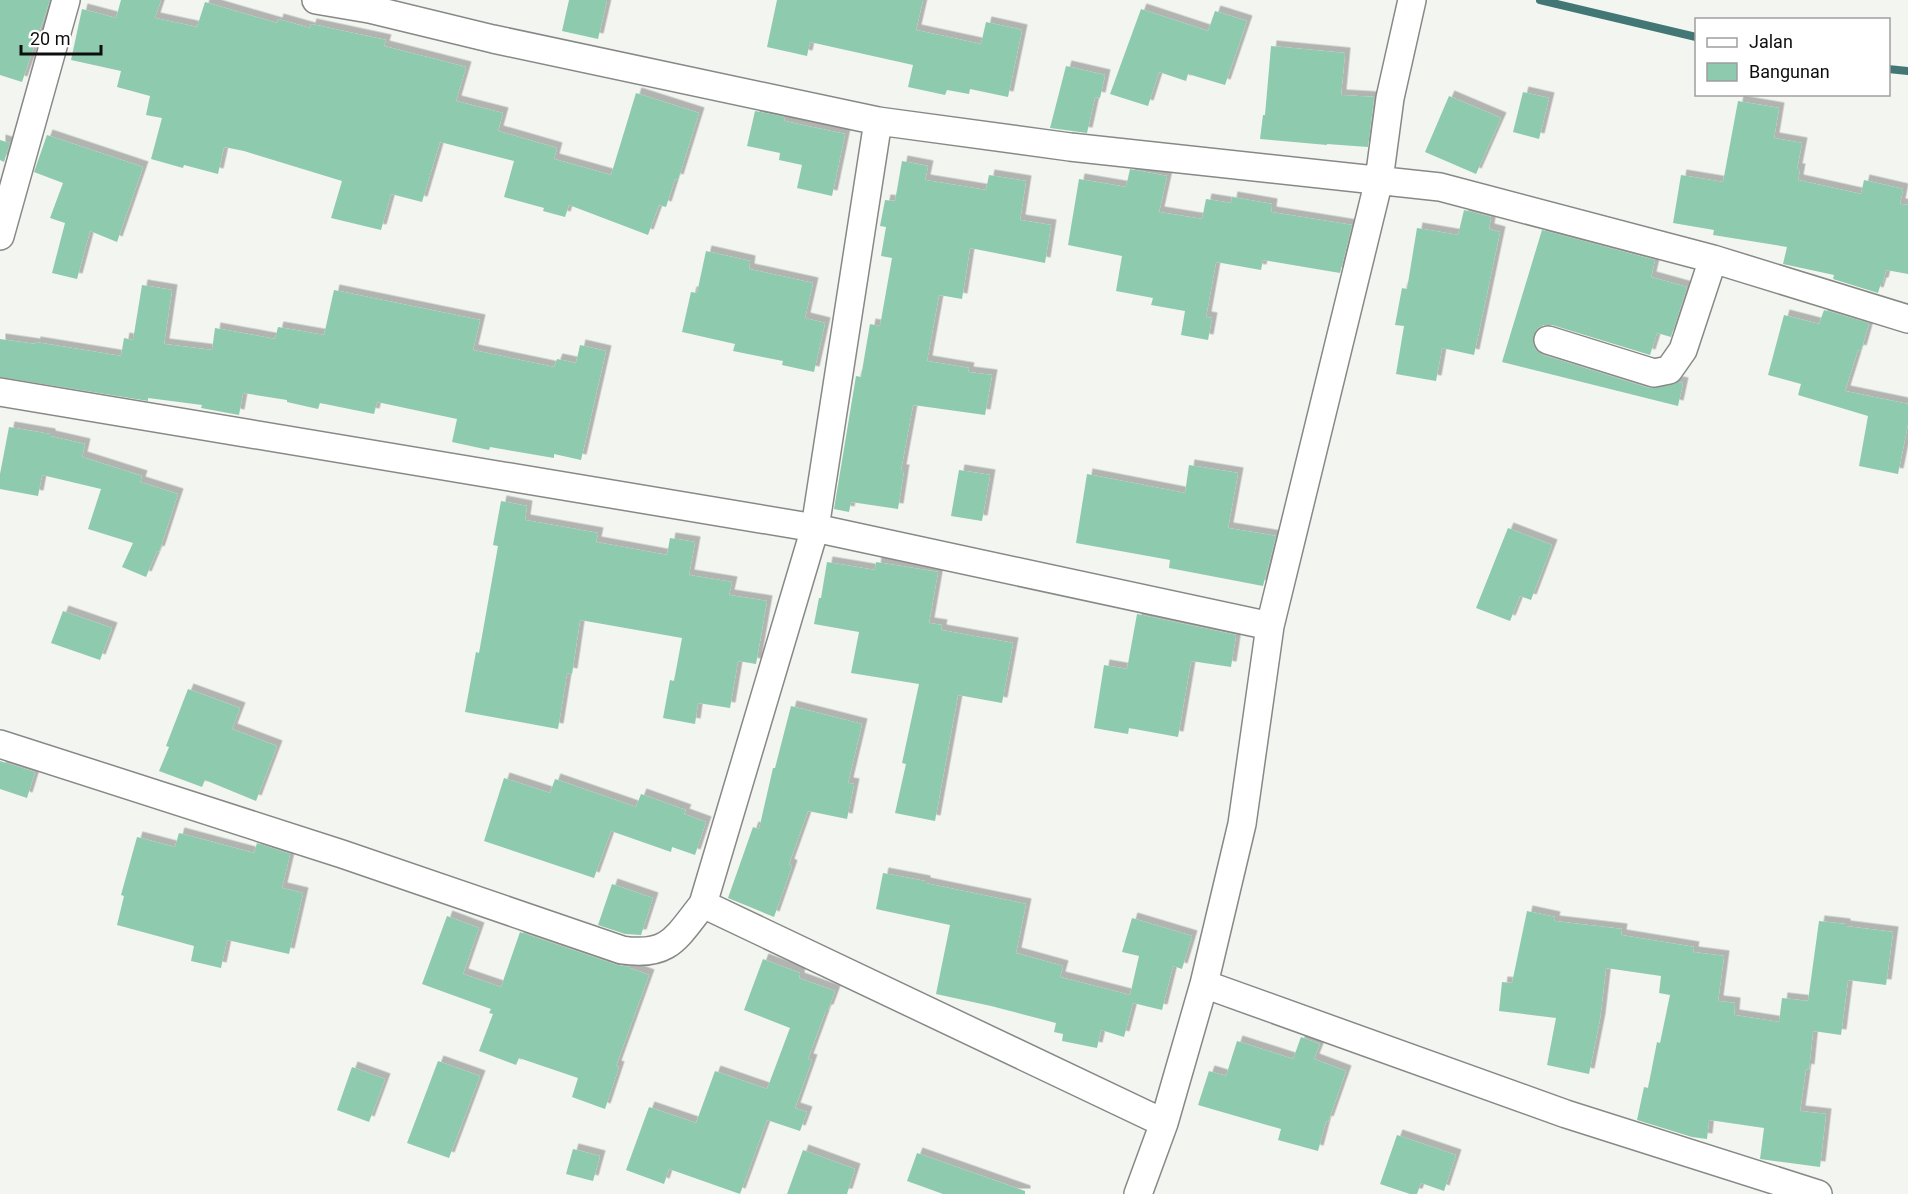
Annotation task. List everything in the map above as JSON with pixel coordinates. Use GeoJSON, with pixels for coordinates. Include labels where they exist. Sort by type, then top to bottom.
{"type":"FeatureCollection","features":[{"type":"Feature","properties":{"kind":"street"},"geometry":{"type":"LineString","coordinates":[[0,236],[66,0]]}},
{"type":"Feature","properties":{"kind":"street"},"geometry":{"type":"LineString","coordinates":[[316,0],[369,5],[505,42],[878,121],[1070,147],[1440,187],[1713,259],[1908,319]]}},
{"type":"Feature","properties":{"kind":"street"},"geometry":{"type":"LineString","coordinates":[[1138,1194],[1164,1123],[1204,984],[1242,824],[1270,626],[1379,180],[1390,98],[1412,0]]}},
{"type":"Feature","properties":{"kind":"street"},"geometry":{"type":"LineString","coordinates":[[0,744],[330,850],[622,950],[643,953],[673,942],[703,904],[815,528],[878,121]]}},
{"type":"Feature","properties":{"kind":"street"},"geometry":{"type":"LineString","coordinates":[[1548,340],[1654,373],[1670,370],[1683,350],[1713,259]]}},
{"type":"Feature","properties":{"kind":"street"},"geometry":{"type":"LineString","coordinates":[[0,392],[815,528],[1270,626]]}},
{"type":"Feature","properties":{"kind":"street"},"geometry":{"type":"LineString","coordinates":[[703,904],[1164,1123]]}},
{"type":"Feature","properties":{"kind":"street"},"geometry":{"type":"LineString","coordinates":[[1204,984],[1566,1114],[1818,1194]]}},
{"type":"Feature","properties":{"kind":"building"},"geometry":{"type":"Polygon","coordinates":[[[0,0],[50,0],[22,82],[0,75],[0,0]]]}},
{"type":"Feature","properties":{"kind":"building"},"geometry":{"type":"Polygon","coordinates":[[[121,0],[161,0],[155,18],[197,27],[205,2],[277,23],[278,19],[310,28],[311,24],[386,40],[384,46],[466,67],[456,101],[503,113],[498,131],[557,148],[554,159],[611,175],[636,93],[699,113],[678,180],[675,179],[666,207],[659,205],[648,235],[569,205],[565,217],[543,211],[544,208],[504,197],[514,161],[440,142],[422,202],[391,194],[381,230],[331,218],[342,181],[224,147],[218,174],[151,159],[162,118],[146,115],[150,96],[117,87],[121,71],[71,60],[82,9],[116,18],[121,0]]]}},
{"type":"Feature","properties":{"kind":"building"},"geometry":{"type":"Polygon","coordinates":[[[569,0],[607,0],[598,39],[562,31],[569,0]]]}},
{"type":"Feature","properties":{"kind":"building"},"geometry":{"type":"Polygon","coordinates":[[[777,0],[923,0],[916,30],[981,44],[986,22],[1022,30],[1008,97],[970,89],[969,94],[947,90],[945,95],[908,87],[913,65],[810,42],[807,56],[767,47],[777,0]]]}},
{"type":"Feature","properties":{"kind":"building"},"geometry":{"type":"Polygon","coordinates":[[[1141,9],[1208,31],[1215,11],[1247,21],[1225,85],[1188,74],[1186,81],[1159,72],[1148,106],[1110,94],[1141,9]]]}},
{"type":"Feature","properties":{"kind":"building"},"geometry":{"type":"Polygon","coordinates":[[[1271,46],[1345,53],[1341,95],[1374,97],[1368,147],[1260,139],[1263,115],[1265,115],[1271,46]]]}},
{"type":"Feature","properties":{"kind":"building"},"geometry":{"type":"Polygon","coordinates":[[[1066,66],[1105,75],[1100,98],[1095,97],[1087,133],[1050,128],[1066,66]]]}},
{"type":"Feature","properties":{"kind":"building"},"geometry":{"type":"Polygon","coordinates":[[[1523,92],[1549,98],[1539,139],[1513,132],[1523,92]]]}},
{"type":"Feature","properties":{"kind":"building"},"geometry":{"type":"Polygon","coordinates":[[[1449,96],[1501,118],[1476,174],[1425,152],[1449,96]]]}},
{"type":"Feature","properties":{"kind":"building"},"geometry":{"type":"Polygon","coordinates":[[[1738,101],[1779,108],[1774,138],[1802,143],[1797,169],[1800,169],[1798,180],[1861,194],[1864,180],[1903,189],[1900,204],[1908,205],[1908,274],[1886,270],[1878,293],[1833,279],[1834,275],[1783,264],[1787,247],[1713,235],[1714,230],[1673,223],[1681,175],[1723,182],[1738,101]]]}},
{"type":"Feature","properties":{"kind":"building"},"geometry":{"type":"Polygon","coordinates":[[[755,111],[785,117],[784,121],[845,134],[832,196],[797,188],[802,165],[779,160],[780,153],[747,146],[755,111]]]}},
{"type":"Feature","properties":{"kind":"building"},"geometry":{"type":"Polygon","coordinates":[[[47,135],[143,167],[117,242],[90,231],[77,279],[52,273],[65,223],[50,218],[63,183],[34,172],[47,135]]]}},
{"type":"Feature","properties":{"kind":"building"},"geometry":{"type":"Polygon","coordinates":[[[0,140],[10,143],[4,162],[0,160],[0,140]]]}},
{"type":"Feature","properties":{"kind":"building"},"geometry":{"type":"Polygon","coordinates":[[[902,161],[928,166],[925,180],[986,190],[989,175],[1026,181],[1020,220],[1051,225],[1045,263],[970,248],[962,299],[939,295],[927,361],[969,368],[968,372],[992,375],[985,415],[913,405],[901,470],[904,470],[898,509],[851,502],[849,512],[834,509],[856,376],[861,377],[870,324],[880,326],[892,258],[881,256],[886,227],[880,226],[885,200],[895,201],[902,161]]]}},
{"type":"Feature","properties":{"kind":"building"},"geometry":{"type":"Polygon","coordinates":[[[1130,169],[1167,176],[1159,212],[1202,219],[1206,199],[1231,203],[1232,197],[1272,204],[1271,212],[1352,225],[1340,273],[1263,260],[1261,270],[1216,262],[1206,317],[1212,318],[1208,340],[1181,335],[1185,311],[1151,305],[1153,298],[1116,291],[1122,256],[1068,245],[1079,179],[1126,187],[1130,169]]]}},
{"type":"Feature","properties":{"kind":"building"},"geometry":{"type":"Polygon","coordinates":[[[1464,210],[1491,217],[1489,229],[1500,232],[1474,355],[1442,348],[1436,381],[1396,374],[1404,326],[1395,325],[1402,288],[1407,289],[1417,228],[1458,235],[1464,210]]]}},
{"type":"Feature","properties":{"kind":"building"},"geometry":{"type":"Polygon","coordinates":[[[1542,230],[1655,260],[1651,277],[1687,287],[1671,337],[1657,333],[1650,355],[1552,325],[1538,328],[1533,336],[1536,350],[1543,355],[1649,388],[1683,383],[1678,406],[1502,362],[1542,230]]]}},
{"type":"Feature","properties":{"kind":"building"},"geometry":{"type":"Polygon","coordinates":[[[706,251],[750,261],[749,269],[813,283],[805,318],[825,323],[814,372],[782,365],[783,361],[733,351],[735,344],[682,332],[691,292],[697,293],[706,251]]]}},
{"type":"Feature","properties":{"kind":"building"},"geometry":{"type":"Polygon","coordinates":[[[142,285],[172,290],[164,344],[212,350],[215,328],[275,339],[278,327],[324,335],[334,290],[480,320],[473,350],[554,367],[557,359],[576,363],[580,345],[606,351],[581,460],[554,454],[554,458],[490,447],[489,450],[452,442],[457,419],[377,402],[374,414],[320,403],[318,409],[287,402],[287,400],[243,393],[239,415],[201,408],[202,405],[148,398],[148,401],[0,377],[0,339],[35,344],[35,342],[121,356],[124,338],[133,340],[142,285]]]}},
{"type":"Feature","properties":{"kind":"building"},"geometry":{"type":"Polygon","coordinates":[[[1824,310],[1869,323],[1845,391],[1908,404],[1908,424],[1898,474],[1859,466],[1868,416],[1798,395],[1801,384],[1768,375],[1784,315],[1819,324],[1824,310]]]}},
{"type":"Feature","properties":{"kind":"building"},"geometry":{"type":"Polygon","coordinates":[[[9,427],[50,434],[50,436],[85,444],[82,457],[142,476],[140,482],[178,494],[159,552],[157,551],[146,577],[122,567],[133,543],[88,529],[101,489],[42,475],[38,496],[0,489],[0,474],[9,427]]]}},
{"type":"Feature","properties":{"kind":"building"},"geometry":{"type":"Polygon","coordinates":[[[1189,465],[1238,473],[1228,528],[1276,536],[1263,586],[1169,568],[1170,560],[1076,543],[1087,474],[1185,493],[1189,465]]]}},
{"type":"Feature","properties":{"kind":"building"},"geometry":{"type":"Polygon","coordinates":[[[959,470],[990,475],[982,521],[951,516],[959,470]]]}},
{"type":"Feature","properties":{"kind":"building"},"geometry":{"type":"Polygon","coordinates":[[[501,501],[527,506],[525,520],[598,533],[596,542],[667,555],[670,538],[695,542],[689,575],[732,582],[729,595],[767,601],[756,664],[738,661],[730,708],[698,703],[695,724],[663,718],[670,680],[674,681],[682,638],[580,620],[572,674],[567,673],[558,729],[465,712],[476,652],[479,653],[498,546],[493,545],[501,501]]]}},
{"type":"Feature","properties":{"kind":"building"},"geometry":{"type":"Polygon","coordinates":[[[1508,528],[1552,545],[1531,600],[1520,596],[1510,621],[1476,608],[1508,528]]]}},
{"type":"Feature","properties":{"kind":"building"},"geometry":{"type":"Polygon","coordinates":[[[827,562],[875,570],[876,562],[938,572],[929,623],[942,625],[941,630],[1013,643],[1002,703],[958,695],[935,821],[895,813],[906,764],[902,763],[919,684],[851,673],[859,632],[814,624],[827,562]]]}},
{"type":"Feature","properties":{"kind":"building"},"geometry":{"type":"Polygon","coordinates":[[[63,611],[112,628],[100,660],[51,643],[63,611]]]}},
{"type":"Feature","properties":{"kind":"building"},"geometry":{"type":"Polygon","coordinates":[[[1137,614],[1236,635],[1231,667],[1191,661],[1178,737],[1129,728],[1128,734],[1094,728],[1104,665],[1127,669],[1137,614]]]}},
{"type":"Feature","properties":{"kind":"building"},"geometry":{"type":"Polygon","coordinates":[[[188,689],[240,708],[232,729],[277,746],[256,801],[205,780],[202,787],[159,771],[188,689]]]}},
{"type":"Feature","properties":{"kind":"building"},"geometry":{"type":"Polygon","coordinates":[[[791,706],[862,724],[848,783],[854,784],[847,819],[808,811],[789,864],[792,866],[774,917],[728,898],[753,827],[759,829],[773,768],[775,768],[791,706]]]}},
{"type":"Feature","properties":{"kind":"building"},"geometry":{"type":"Polygon","coordinates":[[[0,761],[35,772],[27,798],[0,789],[0,761]]]}},
{"type":"Feature","properties":{"kind":"building"},"geometry":{"type":"Polygon","coordinates":[[[504,778],[550,793],[555,779],[636,807],[641,794],[686,810],[684,814],[706,822],[695,855],[672,847],[671,852],[611,831],[594,878],[484,841],[504,778]]]}},
{"type":"Feature","properties":{"kind":"building"},"geometry":{"type":"Polygon","coordinates":[[[179,833],[254,853],[257,843],[290,854],[282,888],[303,893],[289,954],[227,940],[221,968],[191,961],[194,946],[117,925],[124,896],[121,895],[137,837],[175,847],[179,833]]]}},
{"type":"Feature","properties":{"kind":"building"},"geometry":{"type":"Polygon","coordinates":[[[883,873],[1026,904],[1016,953],[1063,966],[1060,977],[1130,995],[1139,956],[1122,952],[1132,918],[1192,936],[1182,969],[1173,966],[1162,1010],[1133,1003],[1124,1037],[1101,1030],[1097,1048],[1062,1041],[1063,1034],[1054,1032],[1056,1023],[936,994],[950,925],[876,909],[883,873]]]}},
{"type":"Feature","properties":{"kind":"building"},"geometry":{"type":"Polygon","coordinates":[[[612,884],[653,898],[641,935],[625,934],[598,925],[612,884]]]}},
{"type":"Feature","properties":{"kind":"building"},"geometry":{"type":"Polygon","coordinates":[[[1527,911],[1555,917],[1554,921],[1622,929],[1621,935],[1694,947],[1693,952],[1724,956],[1718,1001],[1735,1003],[1734,1015],[1779,1022],[1782,998],[1808,1001],[1819,921],[1893,932],[1886,985],[1848,980],[1841,1035],[1813,1031],[1809,1070],[1806,1069],[1800,1111],[1826,1114],[1820,1167],[1760,1159],[1764,1128],[1709,1120],[1707,1139],[1692,1137],[1637,1120],[1644,1087],[1648,1088],[1657,1042],[1660,1043],[1670,995],[1659,993],[1661,976],[1606,968],[1600,1019],[1589,1074],[1547,1065],[1556,1018],[1499,1011],[1502,982],[1512,983],[1527,911]]]}},
{"type":"Feature","properties":{"kind":"building"},"geometry":{"type":"Polygon","coordinates":[[[447,916],[479,928],[463,974],[501,987],[520,932],[649,975],[616,1066],[619,1067],[605,1109],[572,1097],[578,1078],[519,1058],[516,1065],[479,1051],[493,1014],[489,1013],[491,1009],[422,984],[447,916]]]}},
{"type":"Feature","properties":{"kind":"building"},"geometry":{"type":"Polygon","coordinates":[[[763,959],[800,973],[799,978],[835,991],[808,1059],[812,1060],[795,1108],[807,1112],[800,1131],[767,1120],[740,1194],[669,1169],[664,1184],[626,1170],[649,1107],[696,1123],[715,1071],[767,1089],[790,1028],[744,1010],[763,959]]]}},
{"type":"Feature","properties":{"kind":"building"},"geometry":{"type":"Polygon","coordinates":[[[1301,1037],[1320,1044],[1314,1059],[1346,1071],[1328,1122],[1326,1121],[1318,1151],[1278,1140],[1281,1129],[1198,1105],[1209,1071],[1226,1076],[1237,1041],[1293,1059],[1301,1037]]]}},
{"type":"Feature","properties":{"kind":"building"},"geometry":{"type":"Polygon","coordinates":[[[438,1061],[480,1076],[449,1158],[407,1143],[438,1061]]]}},
{"type":"Feature","properties":{"kind":"building"},"geometry":{"type":"Polygon","coordinates":[[[352,1067],[385,1079],[369,1122],[337,1110],[352,1067]]]}},
{"type":"Feature","properties":{"kind":"building"},"geometry":{"type":"Polygon","coordinates":[[[1397,1135],[1456,1155],[1444,1191],[1421,1183],[1417,1194],[1410,1194],[1380,1184],[1397,1135]]]}},
{"type":"Feature","properties":{"kind":"building"},"geometry":{"type":"Polygon","coordinates":[[[573,1149],[600,1156],[593,1181],[566,1174],[573,1149]]]}},
{"type":"Feature","properties":{"kind":"building"},"geometry":{"type":"Polygon","coordinates":[[[803,1150],[855,1169],[847,1194],[787,1194],[803,1150]]]}},
{"type":"Feature","properties":{"kind":"building"},"geometry":{"type":"Polygon","coordinates":[[[917,1153],[1025,1191],[1025,1194],[943,1194],[907,1181],[917,1153]]]}},
{"type":"Feature","properties":{"kind":"waterway"},"geometry":{"type":"LineString","coordinates":[[1540,0],[1695,37]]}},
{"type":"Feature","properties":{"kind":"waterway"},"geometry":{"type":"LineString","coordinates":[[1890,69],[1908,71]]}}]}
